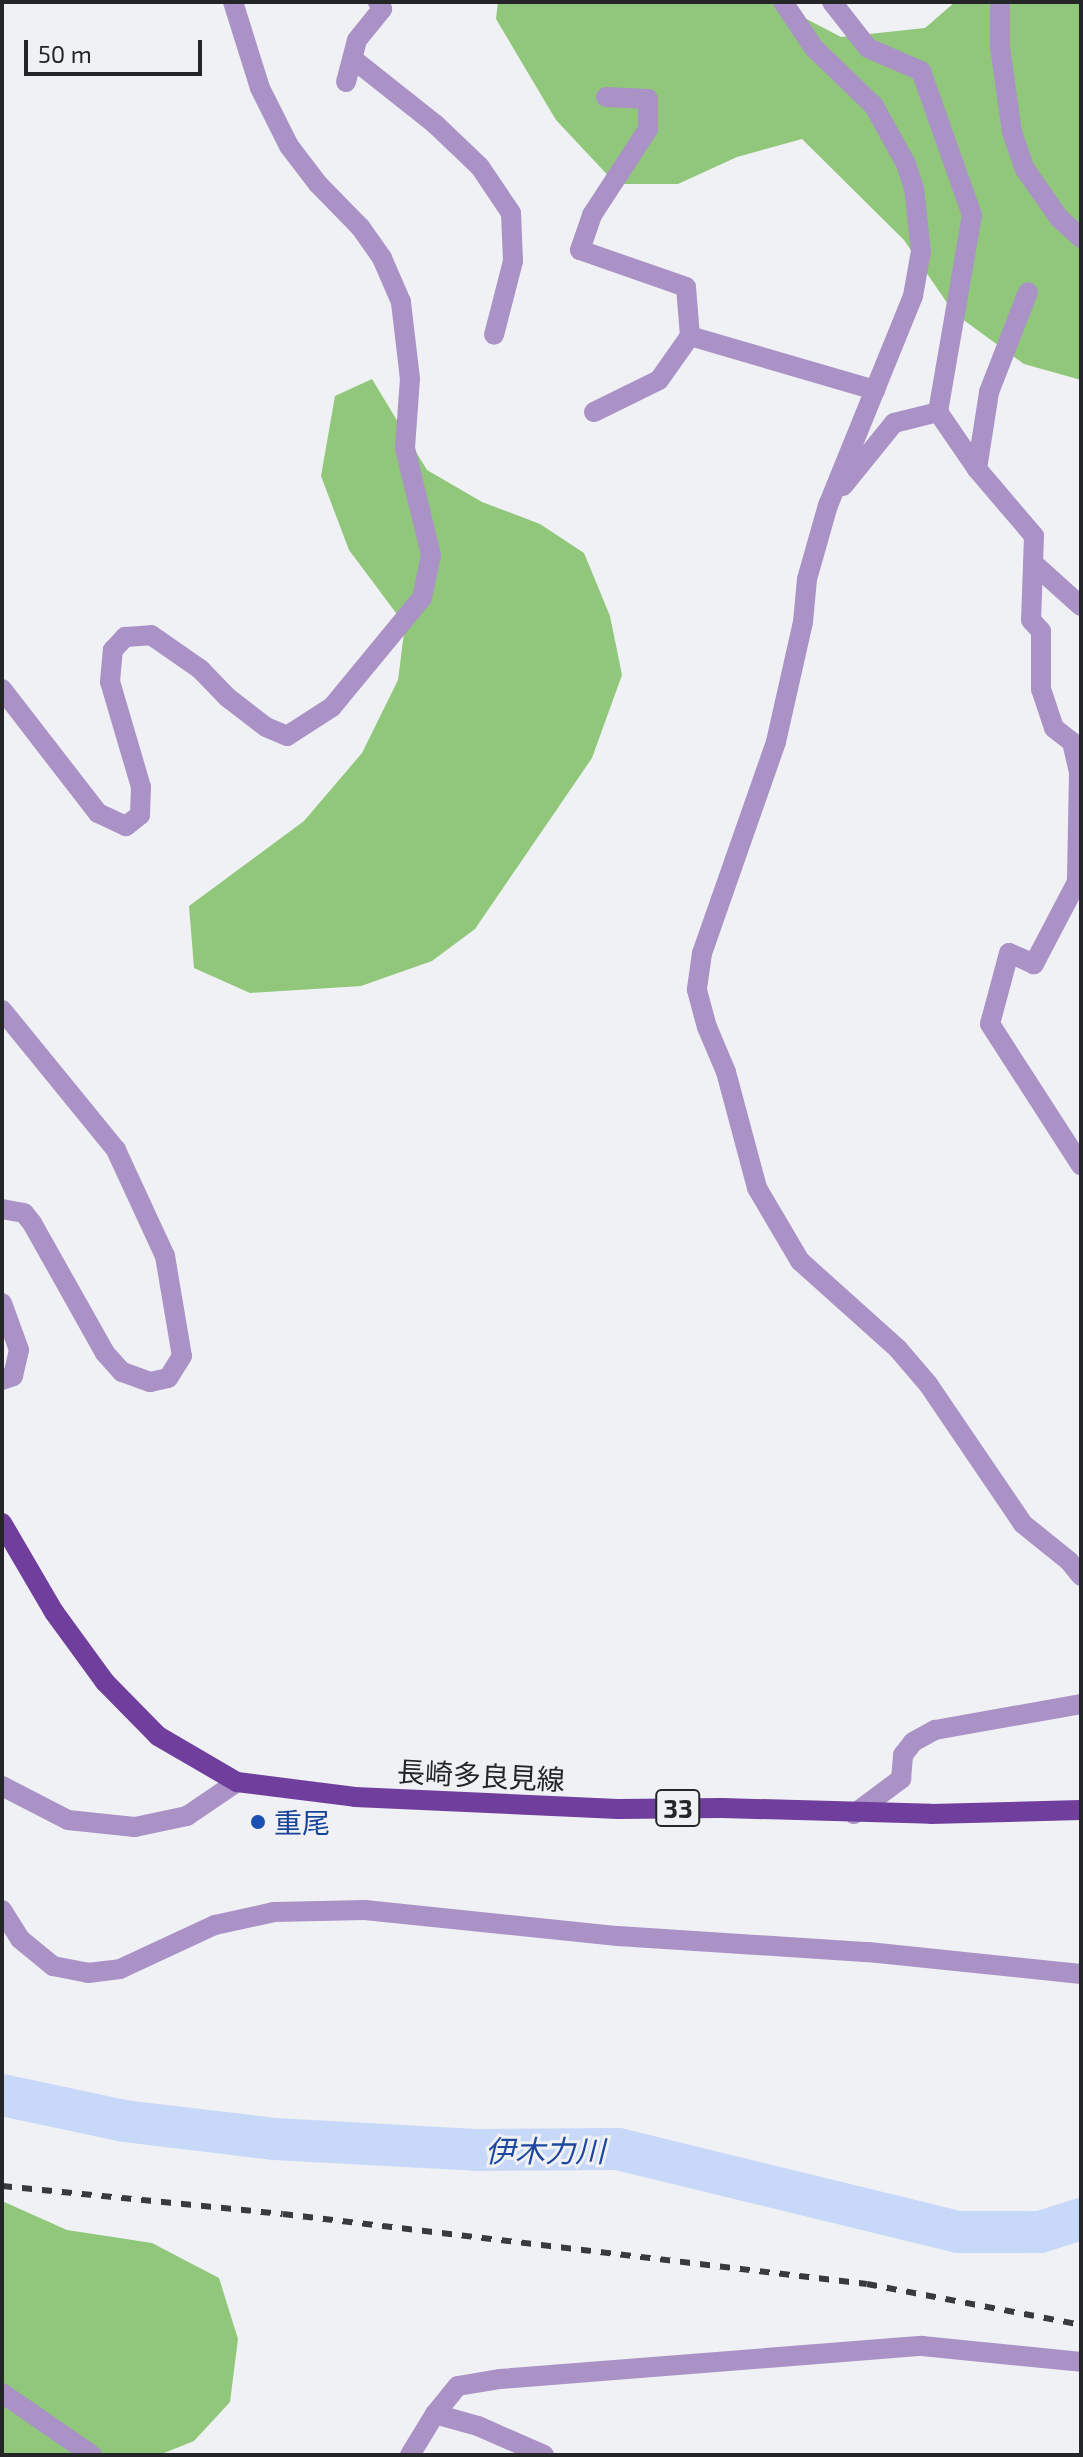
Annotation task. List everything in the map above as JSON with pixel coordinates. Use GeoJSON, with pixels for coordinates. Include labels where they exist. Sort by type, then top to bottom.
{"type":"FeatureCollection","features":[{"type":"Feature","properties":{"kind":"main road","name":"長崎多良見線"},"geometry":{"type":"LineString","coordinates":[[2,1523],[54,1612],[105,1682],[158,1736],[237,1782],[276,1789],[385,1799],[618,1809],[722,1808],[854,1814],[1041,1814],[1081,1810]]}},
{"type":"Feature","properties":{"kind":"street"},"geometry":{"type":"LineString","coordinates":[[2,689],[98,813],[126,826],[140,815],[141,787],[110,682],[113,650],[125,637],[151,635],[200,669],[227,697],[266,727],[287,736],[332,707],[422,598],[431,555],[405,448],[410,379],[401,302],[382,258],[361,228],[318,184],[289,146],[260,88],[233,2]]}},
{"type":"Feature","properties":{"kind":"street"},"geometry":{"type":"LineString","coordinates":[[346,82],[357,40],[382,9],[378,2]]}},
{"type":"Feature","properties":{"kind":"street"},"geometry":{"type":"LineString","coordinates":[[783,2],[814,48],[874,106],[906,164],[914,188],[921,251],[913,296],[828,505],[807,579],[803,622],[776,742],[702,953],[697,990],[707,1027],[726,1072],[757,1188],[800,1261],[898,1349],[928,1384],[1023,1524],[1081,1576]]}},
{"type":"Feature","properties":{"kind":"street"},"geometry":{"type":"LineString","coordinates":[[832,2],[868,48],[921,71],[972,215],[938,412],[977,469],[1034,536],[1031,620],[1041,631],[1041,689],[1054,728],[1072,742],[1079,773],[1077,882],[1034,964],[1009,953],[990,1024],[1081,1165]]}},
{"type":"Feature","properties":{"kind":"street"},"geometry":{"type":"LineString","coordinates":[[1000,2],[1000,47],[1012,132],[1025,169],[1059,218],[1081,238]]}},
{"type":"Feature","properties":{"kind":"street"},"geometry":{"type":"LineString","coordinates":[[353,59],[435,124],[480,167],[511,213],[513,261],[494,335]]}},
{"type":"Feature","properties":{"kind":"street"},"geometry":{"type":"LineString","coordinates":[[594,412],[659,380],[690,336],[686,287],[580,250],[592,215],[648,129],[648,99],[606,97]]}},
{"type":"Feature","properties":{"kind":"street"},"geometry":{"type":"LineString","coordinates":[[977,469],[989,392],[1028,292]]}},
{"type":"Feature","properties":{"kind":"street"},"geometry":{"type":"LineString","coordinates":[[690,336],[875,390]]}},
{"type":"Feature","properties":{"kind":"street"},"geometry":{"type":"LineString","coordinates":[[828,505],[894,423],[938,412]]}},
{"type":"Feature","properties":{"kind":"street"},"geometry":{"type":"LineString","coordinates":[[1033,563],[1081,606]]}},
{"type":"Feature","properties":{"kind":"street"},"geometry":{"type":"LineString","coordinates":[[2,1010],[116,1150],[165,1256],[182,1356],[168,1378],[150,1382],[122,1372],[105,1353],[32,1223],[24,1213],[2,1209]]}},
{"type":"Feature","properties":{"kind":"street"},"geometry":{"type":"LineString","coordinates":[[2,1303],[19,1350],[13,1376],[2,1380]]}},
{"type":"Feature","properties":{"kind":"street"},"geometry":{"type":"LineString","coordinates":[[854,1814],[901,1779],[903,1755],[913,1742],[935,1730],[1081,1704]]}},
{"type":"Feature","properties":{"kind":"street"},"geometry":{"type":"LineString","coordinates":[[2,1786],[68,1820],[135,1827],[187,1816],[237,1782]]}},
{"type":"Feature","properties":{"kind":"street"},"geometry":{"type":"LineString","coordinates":[[2,1910],[20,1939],[53,1966],[88,1973],[120,1969],[215,1925],[274,1912],[365,1910],[618,1936],[868,1952],[1081,1974]]}},
{"type":"Feature","properties":{"kind":"street"},"geometry":{"type":"LineString","coordinates":[[410,2455],[435,2414],[458,2386],[500,2379],[922,2346],[1081,2362]]}},
{"type":"Feature","properties":{"kind":"street"},"geometry":{"type":"LineString","coordinates":[[2,2393],[92,2455]]}},
{"type":"Feature","properties":{"kind":"street"},"geometry":{"type":"LineString","coordinates":[[435,2414],[478,2426],[544,2455]]}},
{"type":"Feature","properties":{"kind":"green space"},"geometry":{"type":"Polygon","coordinates":[[[498,2],[774,2],[841,37],[925,28],[955,2],[1081,2],[1081,380],[1024,364],[954,313],[904,240],[802,139],[737,157],[678,184],[616,184],[556,120],[496,19],[498,2]]]}},
{"type":"Feature","properties":{"kind":"green space"},"geometry":{"type":"Polygon","coordinates":[[[372,379],[427,470],[482,502],[540,524],[584,553],[610,616],[622,675],[592,758],[475,929],[432,961],[361,986],[250,993],[194,968],[189,906],[304,821],[362,753],[398,680],[405,625],[349,550],[321,476],[335,396],[372,379]]]}},
{"type":"Feature","properties":{"kind":"green space"},"geometry":{"type":"Polygon","coordinates":[[[2,2201],[67,2230],[152,2243],[219,2278],[238,2339],[230,2402],[194,2441],[159,2455],[2,2455],[2,2201]]]}},
{"type":"Feature","properties":{"kind":"waterway","name":"伊木力川"},"geometry":{"type":"LineString","coordinates":[[2,2095],[124,2121],[275,2139],[476,2150],[618,2149],[958,2232],[1040,2232],[1081,2219]]}},
{"type":"Feature","properties":{"kind":"railway"},"geometry":{"type":"LineString","coordinates":[[2,2186],[283,2214],[867,2284],[1081,2325]]}},
{"type":"Feature","properties":{"kind":"place","name":"重尾"},"geometry":{"type":"Point","coordinates":[258,1822]}}]}
